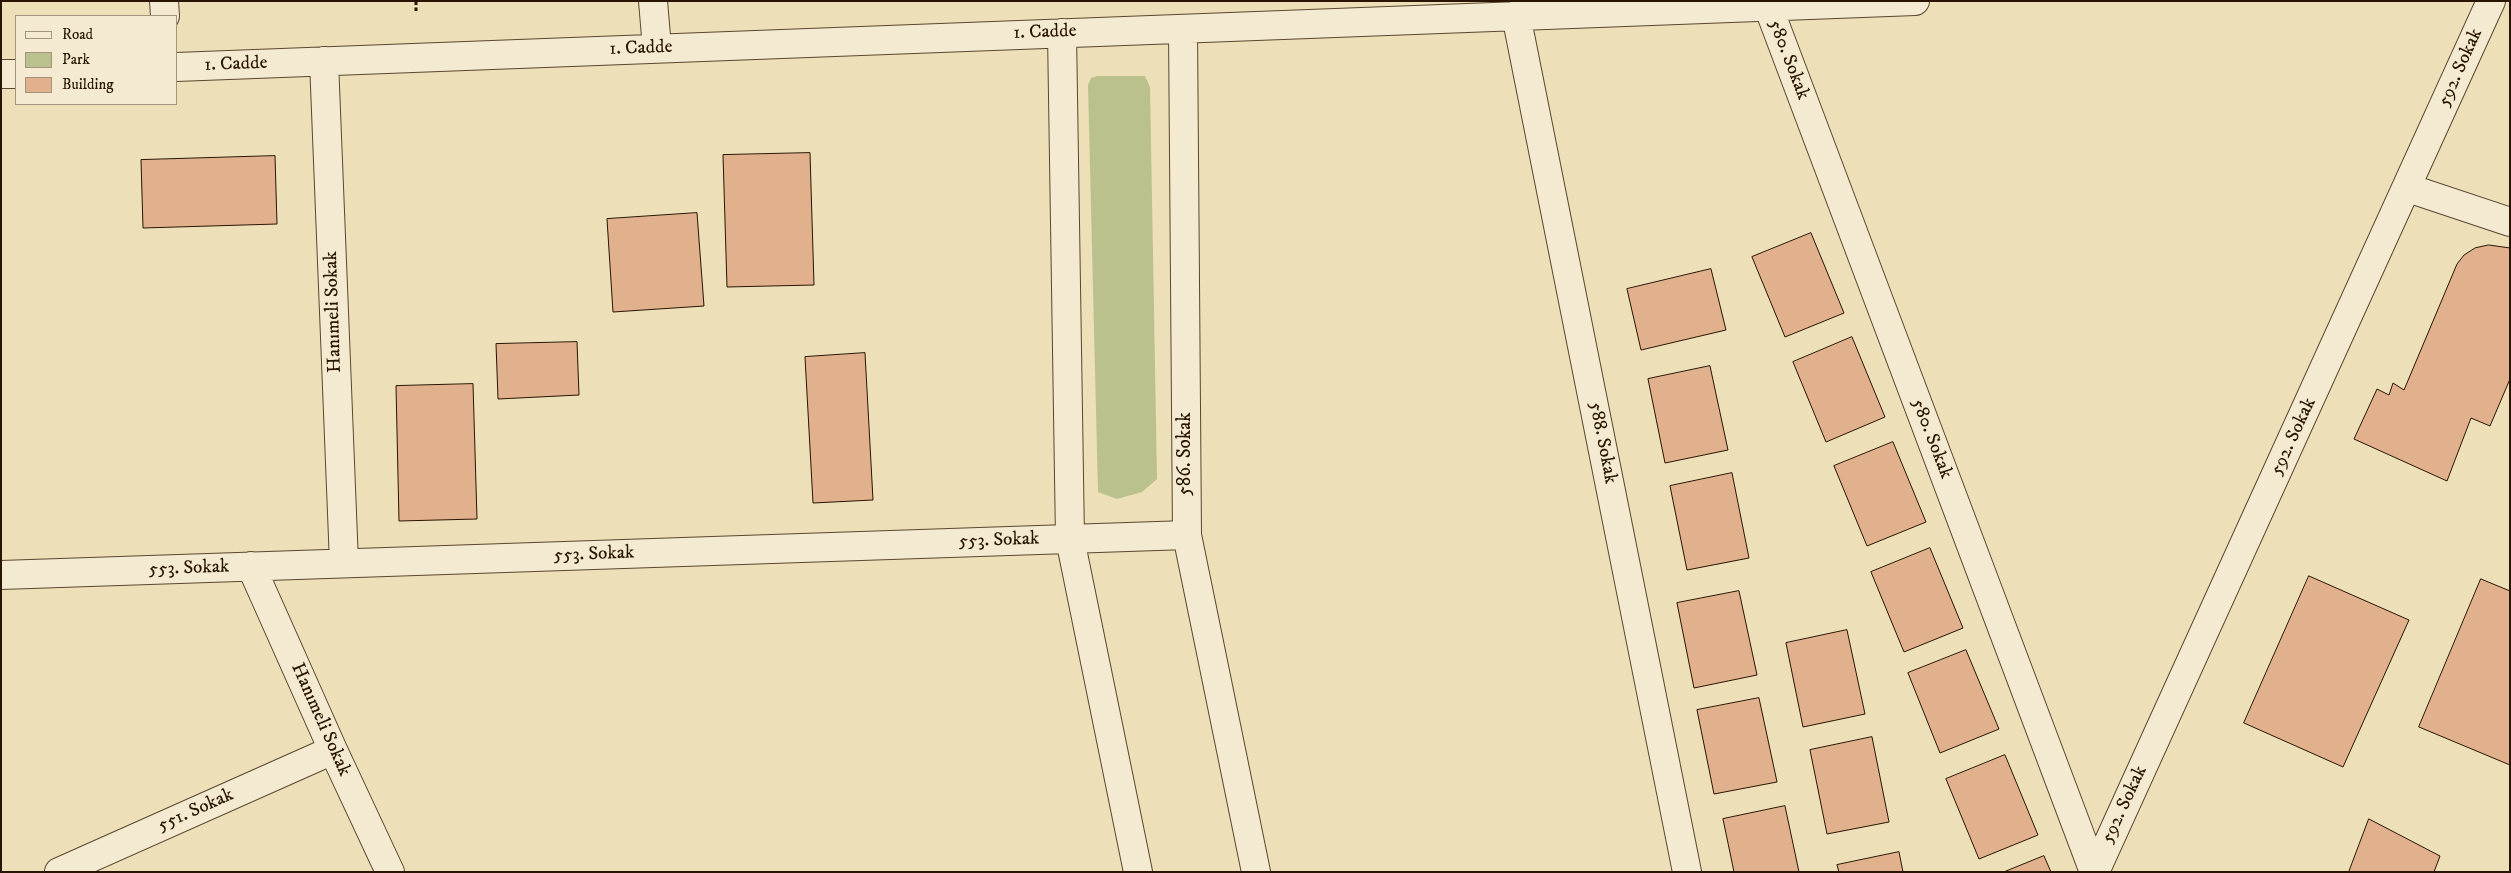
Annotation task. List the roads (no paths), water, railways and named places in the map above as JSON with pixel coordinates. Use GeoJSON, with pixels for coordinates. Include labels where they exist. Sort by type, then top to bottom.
{"type":"FeatureCollection","features":[{"type":"Feature","properties":{"kind":"street"},"geometry":{"type":"LineString","coordinates":[[164,1],[165,15]]}},
{"type":"Feature","properties":{"kind":"street"},"geometry":{"type":"LineString","coordinates":[[653,1],[657,48]]}},
{"type":"Feature","properties":{"kind":"street","name":"1. Cadde"},"geometry":{"type":"LineString","coordinates":[[178,67],[1516,15],[1567,7],[1768,6],[1915,1]]}},
{"type":"Feature","properties":{"kind":"street","name":"592. Sokak"},"geometry":{"type":"LineString","coordinates":[[2094,872],[2408,188],[2491,1]]}},
{"type":"Feature","properties":{"kind":"street","name":"580. Sokak"},"geometry":{"type":"LineString","coordinates":[[1768,6],[2094,872]]}},
{"type":"Feature","properties":{"kind":"street","name":"588. Sokak"},"geometry":{"type":"LineString","coordinates":[[1516,15],[1688,872]]}},
{"type":"Feature","properties":{"kind":"street","name":"586. Sokak"},"geometry":{"type":"LineString","coordinates":[[1183,29],[1187,535],[1256,872]]}},
{"type":"Feature","properties":{"kind":"street"},"geometry":{"type":"LineString","coordinates":[[1062,33],[1070,539],[1138,872]]}},
{"type":"Feature","properties":{"kind":"street","name":"Hanımeli Sokak"},"geometry":{"type":"LineString","coordinates":[[324,62],[344,563]]}},
{"type":"Feature","properties":{"kind":"street"},"geometry":{"type":"LineString","coordinates":[[1,74],[15,74]]}},
{"type":"Feature","properties":{"kind":"street"},"geometry":{"type":"LineString","coordinates":[[2408,188],[2510,222]]}},
{"type":"Feature","properties":{"kind":"street","name":"553. Sokak"},"geometry":{"type":"LineString","coordinates":[[1,575],[1187,535]]}},
{"type":"Feature","properties":{"kind":"street","name":"Hanımeli Sokak"},"geometry":{"type":"LineString","coordinates":[[251,566],[332,750],[390,872]]}},
{"type":"Feature","properties":{"kind":"street","name":"551. Sokak"},"geometry":{"type":"LineString","coordinates":[[59,872],[332,750]]}}]}
